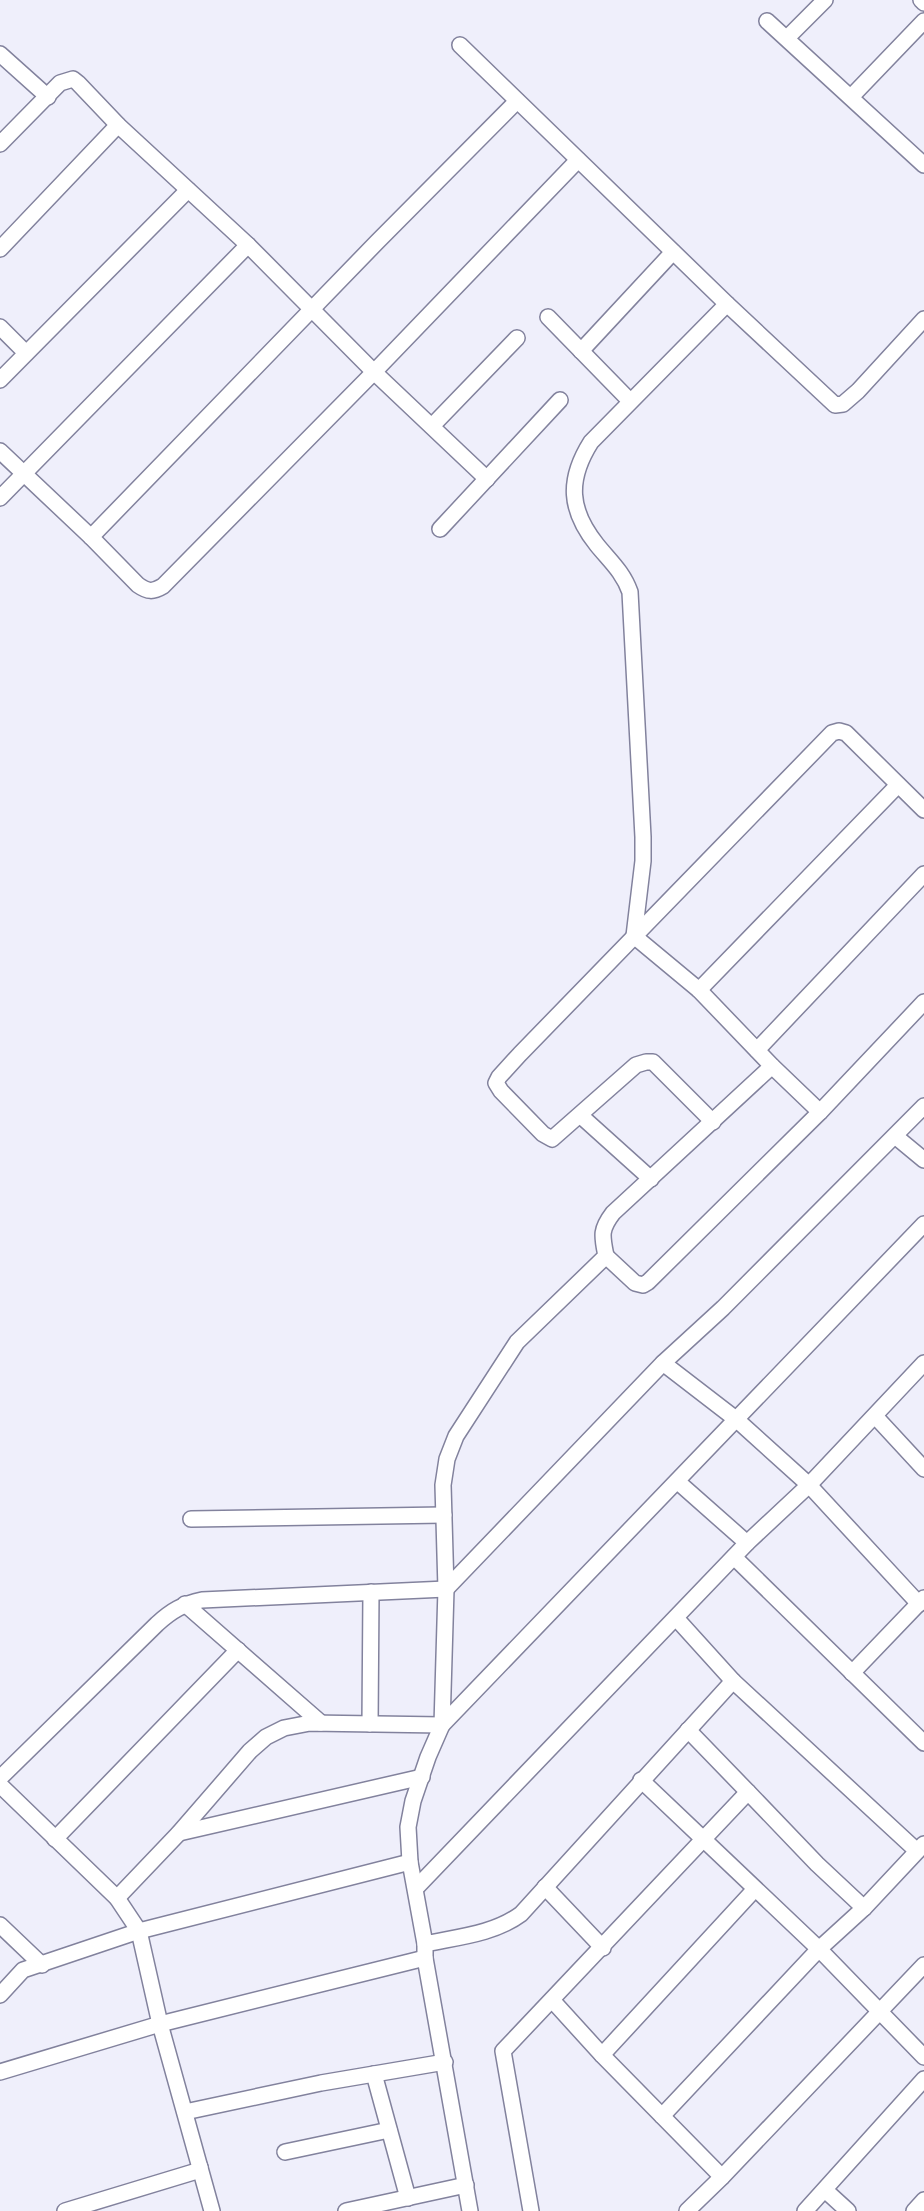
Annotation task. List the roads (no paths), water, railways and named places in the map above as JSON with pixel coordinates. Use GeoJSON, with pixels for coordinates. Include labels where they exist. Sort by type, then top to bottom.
{"type":"FeatureCollection","features":[{"type":"Feature","properties":{"kind":"street"},"geometry":{"type":"LineString","coordinates":[[786,38],[826,0]]}},
{"type":"Feature","properties":{"kind":"street"},"geometry":{"type":"LineString","coordinates":[[921,0],[924,3]]}},
{"type":"Feature","properties":{"kind":"street"},"geometry":{"type":"LineString","coordinates":[[767,21],[922,160]]}},
{"type":"Feature","properties":{"kind":"street"},"geometry":{"type":"LineString","coordinates":[[851,96],[924,21]]}},
{"type":"Feature","properties":{"kind":"street"},"geometry":{"type":"LineString","coordinates":[[460,45],[727,304],[835,405],[843,404],[858,391],[924,319]]}},
{"type":"Feature","properties":{"kind":"street"},"geometry":{"type":"LineString","coordinates":[[0,54],[48,97]]}},
{"type":"Feature","properties":{"kind":"street"},"geometry":{"type":"LineString","coordinates":[[0,144],[60,83],[73,79],[118,125],[248,245],[374,372],[487,479]]}},
{"type":"Feature","properties":{"kind":"street"},"geometry":{"type":"LineString","coordinates":[[91,537],[376,242],[517,102]]}},
{"type":"Feature","properties":{"kind":"street"},"geometry":{"type":"LineString","coordinates":[[0,249],[118,125]]}},
{"type":"Feature","properties":{"kind":"street"},"geometry":{"type":"LineString","coordinates":[[0,451],[91,537],[138,585],[146,590],[154,591],[164,586],[578,160]]}},
{"type":"Feature","properties":{"kind":"street"},"geometry":{"type":"LineString","coordinates":[[0,380],[188,190]]}},
{"type":"Feature","properties":{"kind":"street"},"geometry":{"type":"LineString","coordinates":[[0,498],[248,245]]}},
{"type":"Feature","properties":{"kind":"street"},"geometry":{"type":"LineString","coordinates":[[581,352],[673,252]]}},
{"type":"Feature","properties":{"kind":"street"},"geometry":{"type":"LineString","coordinates":[[634,936],[643,861],[643,827],[630,592],[626,579],[619,569],[583,527],[574,492],[574,474],[590,442],[727,304]]}},
{"type":"Feature","properties":{"kind":"street"},"geometry":{"type":"LineString","coordinates":[[548,317],[630,401]]}},
{"type":"Feature","properties":{"kind":"street"},"geometry":{"type":"LineString","coordinates":[[0,327],[26,353]]}},
{"type":"Feature","properties":{"kind":"street"},"geometry":{"type":"LineString","coordinates":[[432,426],[517,338]]}},
{"type":"Feature","properties":{"kind":"street"},"geometry":{"type":"LineString","coordinates":[[440,529],[560,400]]}},
{"type":"Feature","properties":{"kind":"street"},"geometry":{"type":"LineString","coordinates":[[713,1122],[653,1062],[636,1065],[581,1116],[552,1139],[548,1138],[501,1091],[496,1082],[520,1054],[832,733],[840,730],[846,733],[924,810]]}},
{"type":"Feature","properties":{"kind":"street"},"geometry":{"type":"LineString","coordinates":[[700,990],[898,785]]}},
{"type":"Feature","properties":{"kind":"street"},"geometry":{"type":"LineString","coordinates":[[757,1050],[924,874]]}},
{"type":"Feature","properties":{"kind":"street"},"geometry":{"type":"LineString","coordinates":[[634,936],[700,990],[772,1066],[820,1112]]}},
{"type":"Feature","properties":{"kind":"street"},"geometry":{"type":"LineString","coordinates":[[772,1066],[614,1213],[605,1224],[602,1234],[606,1256],[635,1283],[643,1285],[820,1112],[924,1002]]}},
{"type":"Feature","properties":{"kind":"street"},"geometry":{"type":"LineString","coordinates":[[0,1778],[157,1624],[171,1611],[185,1604],[202,1600],[446,1589],[663,1364],[723,1308],[924,1106]]}},
{"type":"Feature","properties":{"kind":"street"},"geometry":{"type":"LineString","coordinates":[[581,1116],[651,1179]]}},
{"type":"Feature","properties":{"kind":"street"},"geometry":{"type":"LineString","coordinates":[[896,1136],[924,1160]]}},
{"type":"Feature","properties":{"kind":"street"},"geometry":{"type":"LineString","coordinates":[[117,1898],[178,1833],[250,1751],[266,1737],[284,1728],[321,1723],[442,1725],[678,1482],[924,1224]]}},
{"type":"Feature","properties":{"kind":"street"},"geometry":{"type":"LineString","coordinates":[[470,2211],[416,1888],[410,1862],[408,1827],[413,1801],[442,1725],[446,1589],[443,1484],[447,1459],[456,1436],[482,1393],[517,1342],[606,1256]]}},
{"type":"Feature","properties":{"kind":"street"},"geometry":{"type":"LineString","coordinates":[[416,1888],[747,1543],[809,1485],[924,1363]]}},
{"type":"Feature","properties":{"kind":"street"},"geometry":{"type":"LineString","coordinates":[[663,1364],[737,1420],[809,1485],[922,1601],[852,1673]]}},
{"type":"Feature","properties":{"kind":"street"},"geometry":{"type":"LineString","coordinates":[[875,1416],[924,1470]]}},
{"type":"Feature","properties":{"kind":"street"},"geometry":{"type":"LineString","coordinates":[[678,1482],[747,1543]]}},
{"type":"Feature","properties":{"kind":"street"},"geometry":{"type":"LineString","coordinates":[[191,1519],[444,1515]]}},
{"type":"Feature","properties":{"kind":"street"},"geometry":{"type":"LineString","coordinates":[[734,1557],[924,1743]]}},
{"type":"Feature","properties":{"kind":"street"},"geometry":{"type":"LineString","coordinates":[[370,1724],[371,1592]]}},
{"type":"Feature","properties":{"kind":"street"},"geometry":{"type":"LineString","coordinates":[[185,1604],[321,1723]]}},
{"type":"Feature","properties":{"kind":"street"},"geometry":{"type":"LineString","coordinates":[[662,2116],[819,1949],[864,1908],[920,1848],[734,1681],[676,1618]]}},
{"type":"Feature","properties":{"kind":"street"},"geometry":{"type":"LineString","coordinates":[[55,1839],[238,1650]]}},
{"type":"Feature","properties":{"kind":"street"},"geometry":{"type":"LineString","coordinates":[[0,2072],[160,2024],[425,1950],[507,1924],[521,1914],[734,1681]]}},
{"type":"Feature","properties":{"kind":"street"},"geometry":{"type":"LineString","coordinates":[[688,1730],[817,1864],[864,1908]]}},
{"type":"Feature","properties":{"kind":"street"},"geometry":{"type":"LineString","coordinates":[[178,1833],[422,1777]]}},
{"type":"Feature","properties":{"kind":"street"},"geometry":{"type":"LineString","coordinates":[[642,1780],[819,1949],[924,2057]]}},
{"type":"Feature","properties":{"kind":"street"},"geometry":{"type":"LineString","coordinates":[[531,2211],[503,2051],[748,1792]]}},
{"type":"Feature","properties":{"kind":"street"},"geometry":{"type":"LineString","coordinates":[[3,1793],[117,1898],[139,1931],[160,2024],[212,2211]]}},
{"type":"Feature","properties":{"kind":"street"},"geometry":{"type":"LineString","coordinates":[[0,1995],[23,1970],[42,1966],[139,1931],[410,1862]]}},
{"type":"Feature","properties":{"kind":"street"},"geometry":{"type":"LineString","coordinates":[[545,1887],[602,1948]]}},
{"type":"Feature","properties":{"kind":"street"},"geometry":{"type":"LineString","coordinates":[[602,2055],[755,1889]]}},
{"type":"Feature","properties":{"kind":"street"},"geometry":{"type":"LineString","coordinates":[[0,1925],[42,1966]]}},
{"type":"Feature","properties":{"kind":"street"},"geometry":{"type":"LineString","coordinates":[[687,2211],[722,2177],[924,1964]]}},
{"type":"Feature","properties":{"kind":"street"},"geometry":{"type":"LineString","coordinates":[[552,2000],[602,2055],[722,2177]]}},
{"type":"Feature","properties":{"kind":"street"},"geometry":{"type":"LineString","coordinates":[[185,2112],[321,2083],[445,2062]]}},
{"type":"Feature","properties":{"kind":"street"},"geometry":{"type":"LineString","coordinates":[[374,2074],[408,2198]]}},
{"type":"Feature","properties":{"kind":"street"},"geometry":{"type":"LineString","coordinates":[[805,2211],[924,2079]]}},
{"type":"Feature","properties":{"kind":"street"},"geometry":{"type":"LineString","coordinates":[[285,2152],[389,2130]]}},
{"type":"Feature","properties":{"kind":"street"},"geometry":{"type":"LineString","coordinates":[[65,2211],[197,2171],[200,2167]]}},
{"type":"Feature","properties":{"kind":"street"},"geometry":{"type":"LineString","coordinates":[[346,2211],[466,2185]]}},
{"type":"Feature","properties":{"kind":"street"},"geometry":{"type":"LineString","coordinates":[[824,2190],[848,2211]]}},
{"type":"Feature","properties":{"kind":"street"},"geometry":{"type":"LineString","coordinates":[[914,2211],[924,2200]]}}]}
